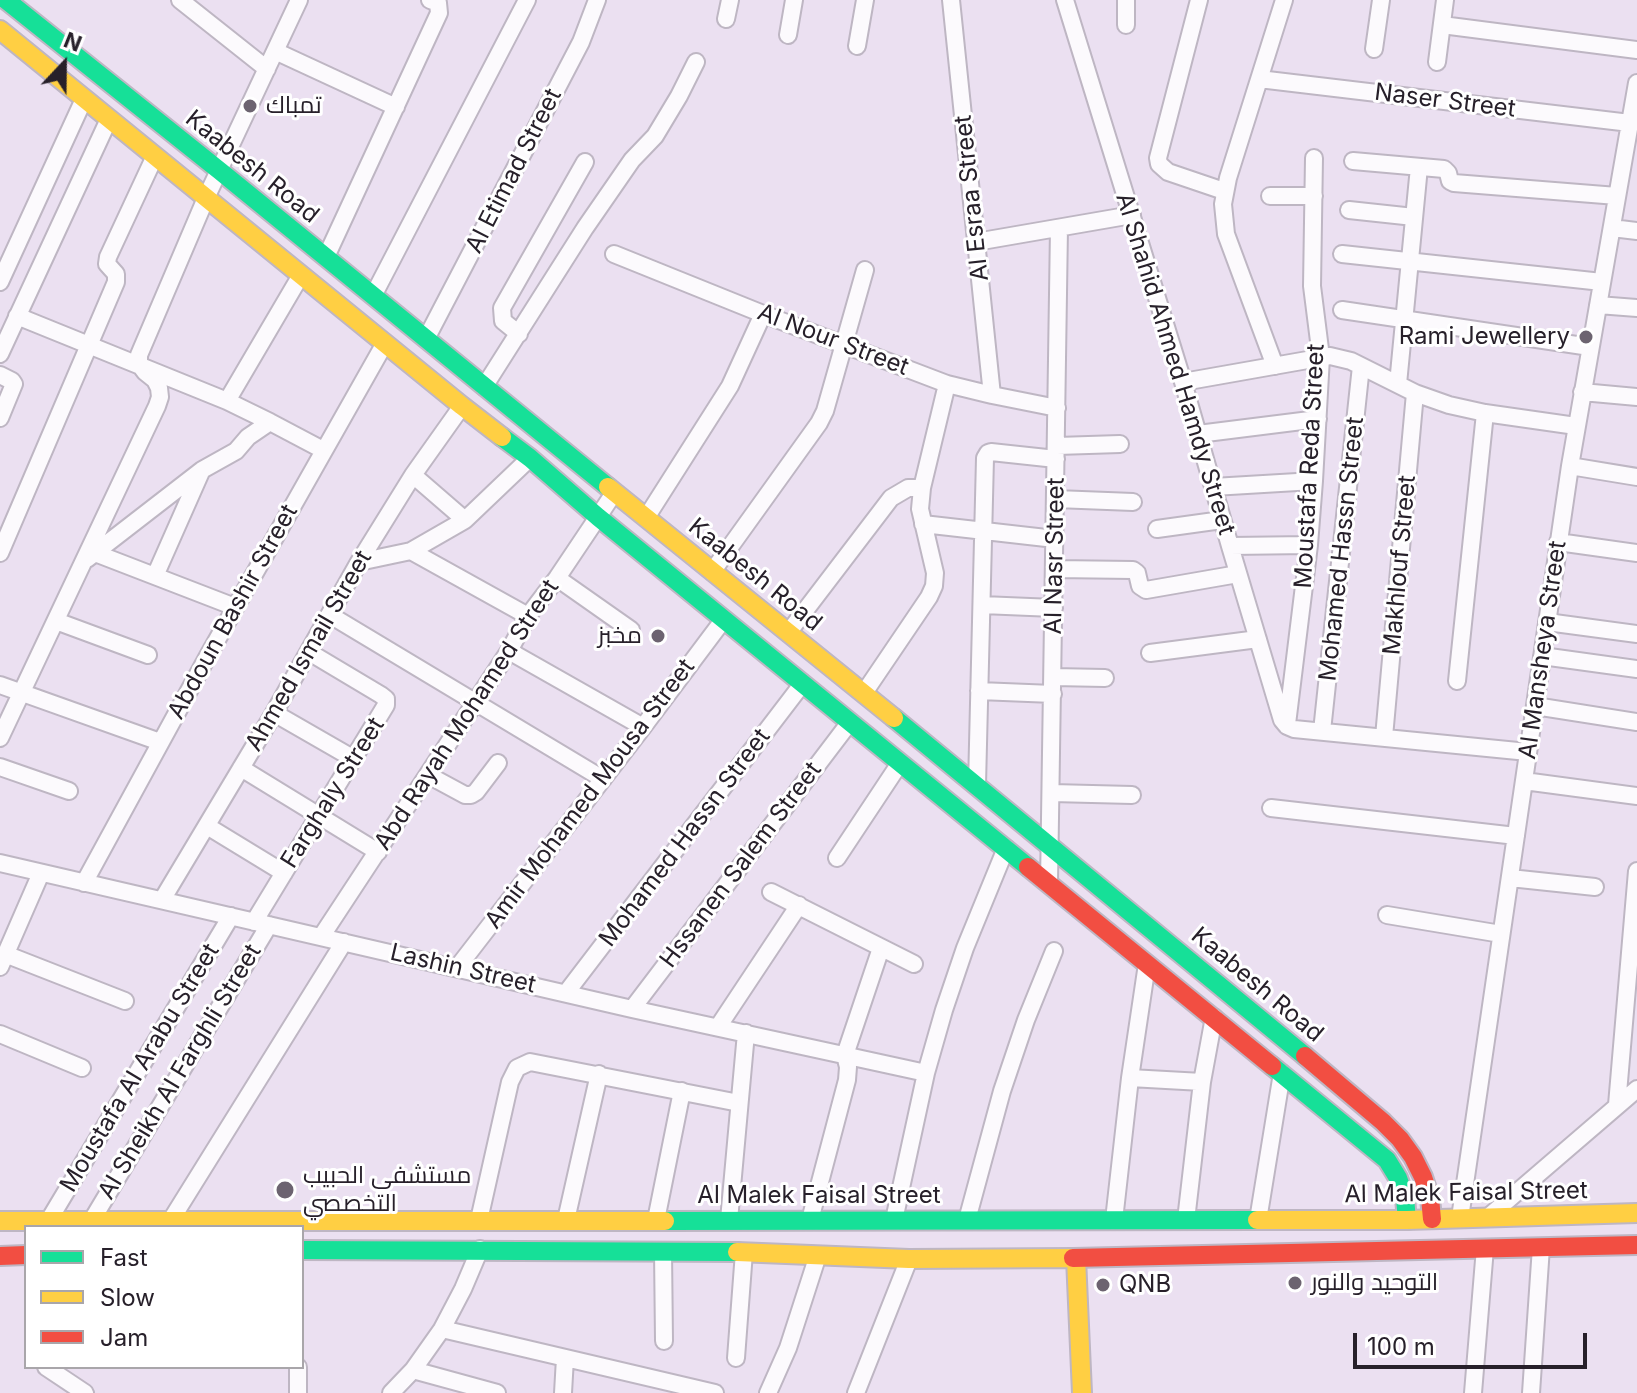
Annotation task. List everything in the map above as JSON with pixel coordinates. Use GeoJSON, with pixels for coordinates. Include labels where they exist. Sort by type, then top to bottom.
{"type":"FeatureCollection","features":[{"type":"Feature","properties":{"kind":"street","name":"Kaabesh Road"},"geometry":{"type":"LineString","coordinates":[[6,0],[977,785],[1383,1122],[1413,1157],[1430,1198],[1432,1219]]}},
{"type":"Feature","properties":{"kind":"street"},"geometry":{"type":"LineString","coordinates":[[180,0],[267,69]]}},
{"type":"Feature","properties":{"kind":"street"},"geometry":{"type":"LineString","coordinates":[[0,738],[90,557],[157,406],[159,388],[139,364],[139,355],[206,198],[299,0]]}},
{"type":"Feature","properties":{"kind":"street"},"geometry":{"type":"LineString","coordinates":[[373,296],[527,0]]}},
{"type":"Feature","properties":{"kind":"street","name":"Al Etimad Street"},"geometry":{"type":"LineString","coordinates":[[426,339],[581,42],[597,0]]}},
{"type":"Feature","properties":{"kind":"street"},"geometry":{"type":"LineString","coordinates":[[726,19],[730,0]]}},
{"type":"Feature","properties":{"kind":"street"},"geometry":{"type":"LineString","coordinates":[[788,35],[794,0]]}},
{"type":"Feature","properties":{"kind":"street"},"geometry":{"type":"LineString","coordinates":[[857,46],[865,0]]}},
{"type":"Feature","properties":{"kind":"street","name":"Al Esraa Street"},"geometry":{"type":"LineString","coordinates":[[951,0],[992,395]]}},
{"type":"Feature","properties":{"kind":"street","name":"Al Shahid Ahmed Hamdy Street"},"geometry":{"type":"LineString","coordinates":[[1065,0],[1183,382],[1282,720],[1287,726]]}},
{"type":"Feature","properties":{"kind":"street"},"geometry":{"type":"LineString","coordinates":[[1126,0],[1126,25]]}},
{"type":"Feature","properties":{"kind":"street"},"geometry":{"type":"LineString","coordinates":[[1199,0],[1158,158],[1168,172],[1224,191]]}},
{"type":"Feature","properties":{"kind":"street"},"geometry":{"type":"LineString","coordinates":[[1275,366],[1223,219],[1224,191],[1284,0]]}},
{"type":"Feature","properties":{"kind":"street"},"geometry":{"type":"LineString","coordinates":[[1374,49],[1381,0]]}},
{"type":"Feature","properties":{"kind":"street"},"geometry":{"type":"LineString","coordinates":[[1437,62],[1445,0]]}},
{"type":"Feature","properties":{"kind":"street"},"geometry":{"type":"LineString","coordinates":[[326,257],[396,107],[435,4]]}},
{"type":"Feature","properties":{"kind":"street"},"geometry":{"type":"LineString","coordinates":[[1442,25],[1637,50]]}},
{"type":"Feature","properties":{"kind":"street"},"geometry":{"type":"LineString","coordinates":[[0,30],[530,458],[598,517],[1387,1160],[1405,1198],[1407,1220]]}},
{"type":"Feature","properties":{"kind":"street"},"geometry":{"type":"LineString","coordinates":[[275,51],[396,107]]}},
{"type":"Feature","properties":{"kind":"street"},"geometry":{"type":"LineString","coordinates":[[484,387],[585,228],[632,160],[655,136],[696,62]]}},
{"type":"Feature","properties":{"kind":"street","name":"Naser Street"},"geometry":{"type":"LineString","coordinates":[[1259,79],[1630,123]]}},
{"type":"Feature","properties":{"kind":"street","name":"Al Mansheya Street"},"geometry":{"type":"LineString","coordinates":[[1460,1218],[1576,426],[1617,196],[1631,152],[1630,123],[1637,83]]}},
{"type":"Feature","properties":{"kind":"street"},"geometry":{"type":"LineString","coordinates":[[0,282],[84,99]]}},
{"type":"Feature","properties":{"kind":"street"},"geometry":{"type":"LineString","coordinates":[[0,354],[109,119]]}},
{"type":"Feature","properties":{"kind":"street"},"geometry":{"type":"LineString","coordinates":[[0,553],[117,280],[107,264],[108,257],[155,156]]}},
{"type":"Feature","properties":{"kind":"street","name":"Moustafa Reda Street"},"geometry":{"type":"LineString","coordinates":[[1287,726],[1309,545],[1321,357],[1312,286],[1314,158]]}},
{"type":"Feature","properties":{"kind":"street"},"geometry":{"type":"LineString","coordinates":[[1353,161],[1444,169],[1454,183],[1617,196]]}},
{"type":"Feature","properties":{"kind":"street"},"geometry":{"type":"LineString","coordinates":[[519,334],[503,321],[502,308],[585,162]]}},
{"type":"Feature","properties":{"kind":"street"},"geometry":{"type":"LineString","coordinates":[[1398,384],[1419,167]]}},
{"type":"Feature","properties":{"kind":"street"},"geometry":{"type":"LineString","coordinates":[[1270,196],[1314,196]]}},
{"type":"Feature","properties":{"kind":"street"},"geometry":{"type":"LineString","coordinates":[[1349,210],[1414,217]]}},
{"type":"Feature","properties":{"kind":"street"},"geometry":{"type":"LineString","coordinates":[[976,242],[1132,215]]}},
{"type":"Feature","properties":{"kind":"street","name":"Al Nasr Street"},"geometry":{"type":"LineString","coordinates":[[1049,884],[1059,228]]}},
{"type":"Feature","properties":{"kind":"street"},"geometry":{"type":"LineString","coordinates":[[1612,228],[1637,231]]}},
{"type":"Feature","properties":{"kind":"street","name":"Al Nour Street"},"geometry":{"type":"LineString","coordinates":[[614,254],[947,384],[1057,408]]}},
{"type":"Feature","properties":{"kind":"street"},"geometry":{"type":"LineString","coordinates":[[1342,254],[1602,282]]}},
{"type":"Feature","properties":{"kind":"street"},"geometry":{"type":"LineString","coordinates":[[712,572],[819,423],[865,270]]}},
{"type":"Feature","properties":{"kind":"street"},"geometry":{"type":"LineString","coordinates":[[227,401],[301,275]]}},
{"type":"Feature","properties":{"kind":"street"},"geometry":{"type":"LineString","coordinates":[[1598,305],[1637,308]]}},
{"type":"Feature","properties":{"kind":"street"},"geometry":{"type":"LineString","coordinates":[[1342,310],[1590,347]]}},
{"type":"Feature","properties":{"kind":"street"},"geometry":{"type":"LineString","coordinates":[[646,518],[730,386],[763,314]]}},
{"type":"Feature","properties":{"kind":"street"},"geometry":{"type":"LineString","coordinates":[[17,316],[227,401],[323,450]]}},
{"type":"Feature","properties":{"kind":"street","name":"Abdoun Bashir Street"},"geometry":{"type":"LineString","coordinates":[[84,883],[235,607],[385,343]]}},
{"type":"Feature","properties":{"kind":"street"},"geometry":{"type":"LineString","coordinates":[[1183,382],[1321,357],[1340,358],[1415,393],[1449,405],[1576,426]]}},
{"type":"Feature","properties":{"kind":"street","name":"Mohamed Hassn Street"},"geometry":{"type":"LineString","coordinates":[[1322,731],[1361,366]]}},
{"type":"Feature","properties":{"kind":"street"},"geometry":{"type":"LineString","coordinates":[[0,375],[14,384],[0,418]]}},
{"type":"Feature","properties":{"kind":"street"},"geometry":{"type":"LineString","coordinates":[[864,693],[934,586],[935,573],[920,509],[922,488],[947,384]]}},
{"type":"Feature","properties":{"kind":"street"},"geometry":{"type":"LineString","coordinates":[[1582,392],[1637,397]]}},
{"type":"Feature","properties":{"kind":"street","name":"Makhlouf Street"},"geometry":{"type":"LineString","coordinates":[[1384,737],[1415,393]]}},
{"type":"Feature","properties":{"kind":"street","name":"Ahmed Ismail Street"},"geometry":{"type":"LineString","coordinates":[[162,900],[274,713],[359,562],[413,475],[462,406]]}},
{"type":"Feature","properties":{"kind":"street"},"geometry":{"type":"LineString","coordinates":[[1457,681],[1485,413]]}},
{"type":"Feature","properties":{"kind":"street"},"geometry":{"type":"LineString","coordinates":[[1198,434],[1318,419]]}},
{"type":"Feature","properties":{"kind":"street"},"geometry":{"type":"LineString","coordinates":[[90,557],[202,470],[228,457],[248,437],[270,422]]}},
{"type":"Feature","properties":{"kind":"street"},"geometry":{"type":"LineString","coordinates":[[977,785],[985,458],[991,452],[1056,452],[1120,444]]}},
{"type":"Feature","properties":{"kind":"street"},"geometry":{"type":"LineString","coordinates":[[359,562],[411,551],[465,520],[530,458]]}},
{"type":"Feature","properties":{"kind":"street"},"geometry":{"type":"LineString","coordinates":[[1570,466],[1637,477]]}},
{"type":"Feature","properties":{"kind":"street"},"geometry":{"type":"LineString","coordinates":[[155,576],[202,470]]}},
{"type":"Feature","properties":{"kind":"street"},"geometry":{"type":"LineString","coordinates":[[413,475],[465,520]]}},
{"type":"Feature","properties":{"kind":"street"},"geometry":{"type":"LineString","coordinates":[[1213,487],[1314,481]]}},
{"type":"Feature","properties":{"kind":"street"},"geometry":{"type":"LineString","coordinates":[[788,633],[891,498],[908,488],[922,488]]}},
{"type":"Feature","properties":{"kind":"street","name":"Abd Rayah Mohamed Street"},"geometry":{"type":"LineString","coordinates":[[321,937],[509,651],[528,616],[614,493]]}},
{"type":"Feature","properties":{"kind":"street"},"geometry":{"type":"LineString","coordinates":[[1056,499],[1133,502]]}},
{"type":"Feature","properties":{"kind":"street"},"geometry":{"type":"LineString","coordinates":[[1157,529],[1222,520]]}},
{"type":"Feature","properties":{"kind":"street"},"geometry":{"type":"LineString","coordinates":[[923,524],[1055,539]]}},
{"type":"Feature","properties":{"kind":"street"},"geometry":{"type":"LineString","coordinates":[[1558,542],[1637,553]]}},
{"type":"Feature","properties":{"kind":"street"},"geometry":{"type":"LineString","coordinates":[[1230,546],[1309,545]]}},
{"type":"Feature","properties":{"kind":"street"},"geometry":{"type":"LineString","coordinates":[[411,551],[528,616]]}},
{"type":"Feature","properties":{"kind":"street"},"geometry":{"type":"LineString","coordinates":[[90,557],[155,576],[235,607]]}},
{"type":"Feature","properties":{"kind":"street"},"geometry":{"type":"LineString","coordinates":[[1055,569],[1133,570],[1137,573],[1140,586],[1146,590],[1238,574]]}},
{"type":"Feature","properties":{"kind":"street"},"geometry":{"type":"LineString","coordinates":[[557,578],[631,630]]}},
{"type":"Feature","properties":{"kind":"street"},"geometry":{"type":"LineString","coordinates":[[982,605],[1054,608]]}},
{"type":"Feature","properties":{"kind":"street"},"geometry":{"type":"LineString","coordinates":[[330,615],[603,779]]}},
{"type":"Feature","properties":{"kind":"street","name":"Amir Mohamed Mousa Street"},"geometry":{"type":"LineString","coordinates":[[457,968],[724,619]]}},
{"type":"Feature","properties":{"kind":"street"},"geometry":{"type":"LineString","coordinates":[[56,621],[148,655]]}},
{"type":"Feature","properties":{"kind":"street"},"geometry":{"type":"LineString","coordinates":[[1547,622],[1637,634]]}},
{"type":"Feature","properties":{"kind":"street"},"geometry":{"type":"LineString","coordinates":[[1150,653],[1258,639]]}},
{"type":"Feature","properties":{"kind":"street"},"geometry":{"type":"LineString","coordinates":[[509,651],[643,727]]}},
{"type":"Feature","properties":{"kind":"street","name":"Farghaly Street"},"geometry":{"type":"LineString","coordinates":[[261,923],[284,873],[387,702],[381,695],[309,652]]}},
{"type":"Feature","properties":{"kind":"street"},"geometry":{"type":"LineString","coordinates":[[1542,656],[1637,669]]}},
{"type":"Feature","properties":{"kind":"street"},"geometry":{"type":"LineString","coordinates":[[979,691],[1053,686],[1105,678]]}},
{"type":"Feature","properties":{"kind":"street","name":"Mohamed Hassn Street"},"geometry":{"type":"LineString","coordinates":[[566,993],[803,683]]}},
{"type":"Feature","properties":{"kind":"street"},"geometry":{"type":"LineString","coordinates":[[0,685],[160,742]]}},
{"type":"Feature","properties":{"kind":"street"},"geometry":{"type":"LineString","coordinates":[[1535,706],[1637,722]]}},
{"type":"Feature","properties":{"kind":"street"},"geometry":{"type":"LineString","coordinates":[[274,713],[354,759]]}},
{"type":"Feature","properties":{"kind":"street","name":"Hssanen Salem Street"},"geometry":{"type":"LineString","coordinates":[[632,1009],[850,722]]}},
{"type":"Feature","properties":{"kind":"street"},"geometry":{"type":"LineString","coordinates":[[1287,726],[1528,752]]}},
{"type":"Feature","properties":{"kind":"street"},"geometry":{"type":"LineString","coordinates":[[428,775],[465,795],[471,795],[498,763]]}},
{"type":"Feature","properties":{"kind":"street"},"geometry":{"type":"LineString","coordinates":[[837,858],[900,763]]}},
{"type":"Feature","properties":{"kind":"street"},"geometry":{"type":"LineString","coordinates":[[0,767],[69,791]]}},
{"type":"Feature","properties":{"kind":"street"},"geometry":{"type":"LineString","coordinates":[[241,768],[378,852]]}},
{"type":"Feature","properties":{"kind":"street"},"geometry":{"type":"LineString","coordinates":[[1524,781],[1637,796]]}},
{"type":"Feature","properties":{"kind":"street"},"geometry":{"type":"LineString","coordinates":[[1052,793],[1132,795]]}},
{"type":"Feature","properties":{"kind":"street"},"geometry":{"type":"LineString","coordinates":[[1271,808],[1516,836]]}},
{"type":"Feature","properties":{"kind":"street"},"geometry":{"type":"LineString","coordinates":[[207,826],[284,873]]}},
{"type":"Feature","properties":{"kind":"street"},"geometry":{"type":"LineString","coordinates":[[894,1220],[926,1073],[944,1010],[965,948],[1006,848]]}},
{"type":"Feature","properties":{"kind":"street","name":"Lashin Street"},"geometry":{"type":"LineString","coordinates":[[0,863],[632,1009],[926,1073]]}},
{"type":"Feature","properties":{"kind":"street"},"geometry":{"type":"LineString","coordinates":[[1617,1105],[1637,871]]}},
{"type":"Feature","properties":{"kind":"street"},"geometry":{"type":"LineString","coordinates":[[41,873],[3,960],[125,1001]]}},
{"type":"Feature","properties":{"kind":"street"},"geometry":{"type":"LineString","coordinates":[[1510,878],[1595,887]]}},
{"type":"Feature","properties":{"kind":"street"},"geometry":{"type":"LineString","coordinates":[[771,892],[914,964]]}},
{"type":"Feature","properties":{"kind":"street"},"geometry":{"type":"LineString","coordinates":[[718,1027],[799,905]]}},
{"type":"Feature","properties":{"kind":"street"},"geometry":{"type":"LineString","coordinates":[[1387,915],[1501,934]]}},
{"type":"Feature","properties":{"kind":"street","name":"Moustafa Al Arabu Street"},"geometry":{"type":"LineString","coordinates":[[49,1220],[231,916]]}},
{"type":"Feature","properties":{"kind":"street","name":"Al Sheikh Al Farghli Street"},"geometry":{"type":"LineString","coordinates":[[92,1220],[261,923]]}},
{"type":"Feature","properties":{"kind":"street"},"geometry":{"type":"LineString","coordinates":[[171,1220],[344,942]]}},
{"type":"Feature","properties":{"kind":"street"},"geometry":{"type":"LineString","coordinates":[[810,1220],[847,1080],[845,1055],[881,948]]}},
{"type":"Feature","properties":{"kind":"street"},"geometry":{"type":"LineString","coordinates":[[967,1220],[1002,1091],[1054,951]]}},
{"type":"Feature","properties":{"kind":"street"},"geometry":{"type":"LineString","coordinates":[[1114,1220],[1147,964]]}},
{"type":"Feature","properties":{"kind":"street"},"geometry":{"type":"LineString","coordinates":[[1234,1034],[1252,1011]]}},
{"type":"Feature","properties":{"kind":"street"},"geometry":{"type":"LineString","coordinates":[[1186,1220],[1202,1082],[1214,1017]]}},
{"type":"Feature","properties":{"kind":"street"},"geometry":{"type":"LineString","coordinates":[[729,1220],[746,1033]]}},
{"type":"Feature","properties":{"kind":"street"},"geometry":{"type":"LineString","coordinates":[[0,1034],[82,1068]]}},
{"type":"Feature","properties":{"kind":"street"},"geometry":{"type":"LineString","coordinates":[[479,1220],[510,1082],[517,1068],[530,1062],[739,1103]]}},
{"type":"Feature","properties":{"kind":"street"},"geometry":{"type":"LineString","coordinates":[[1258,1220],[1282,1073]]}},
{"type":"Feature","properties":{"kind":"street"},"geometry":{"type":"LineString","coordinates":[[566,1220],[599,1074]]}},
{"type":"Feature","properties":{"kind":"street"},"geometry":{"type":"LineString","coordinates":[[1130,1078],[1202,1082]]}},
{"type":"Feature","properties":{"kind":"street"},"geometry":{"type":"LineString","coordinates":[[1487,1218],[1637,1089]]}},
{"type":"Feature","properties":{"kind":"street"},"geometry":{"type":"LineString","coordinates":[[656,1220],[682,1091]]}},
{"type":"Feature","properties":{"kind":"street","name":"Al Malek Faisal Street"},"geometry":{"type":"LineString","coordinates":[[0,1221],[171,1220],[237,1224],[479,1220],[1407,1220],[1637,1213]]}},
{"type":"Feature","properties":{"kind":"street"},"geometry":{"type":"LineString","coordinates":[[304,1250],[744,1252],[909,1259],[1637,1245]]}},
{"type":"Feature","properties":{"kind":"street"},"geometry":{"type":"LineString","coordinates":[[1531,1393],[1541,1247]]}},
{"type":"Feature","properties":{"kind":"street"},"geometry":{"type":"LineString","coordinates":[[1473,1393],[1485,1248]]}},
{"type":"Feature","properties":{"kind":"street"},"geometry":{"type":"LineString","coordinates":[[391,1393],[413,1370],[442,1329],[480,1249]]}},
{"type":"Feature","properties":{"kind":"street"},"geometry":{"type":"LineString","coordinates":[[663,1251],[664,1341]]}},
{"type":"Feature","properties":{"kind":"street"},"geometry":{"type":"LineString","coordinates":[[736,1358],[744,1252]]}},
{"type":"Feature","properties":{"kind":"street"},"geometry":{"type":"LineString","coordinates":[[0,1256],[24,1255]]}},
{"type":"Feature","properties":{"kind":"street"},"geometry":{"type":"LineString","coordinates":[[768,1393],[788,1348],[818,1255]]}},
{"type":"Feature","properties":{"kind":"street"},"geometry":{"type":"LineString","coordinates":[[1076,1258],[1082,1393]]}},
{"type":"Feature","properties":{"kind":"street"},"geometry":{"type":"LineString","coordinates":[[856,1393],[909,1259]]}},
{"type":"Feature","properties":{"kind":"street"},"geometry":{"type":"LineString","coordinates":[[442,1329],[715,1393]]}},
{"type":"Feature","properties":{"kind":"street"},"geometry":{"type":"LineString","coordinates":[[563,1393],[565,1358]]}},
{"type":"Feature","properties":{"kind":"street"},"geometry":{"type":"LineString","coordinates":[[49,1369],[85,1393]]}},
{"type":"Feature","properties":{"kind":"street"},"geometry":{"type":"LineString","coordinates":[[298,1369],[298,1393]]}},
{"type":"Feature","properties":{"kind":"street"},"geometry":{"type":"LineString","coordinates":[[413,1370],[497,1393]]}},
{"type":"Feature","properties":{"kind":"traffic: fast"},"geometry":{"type":"LineString","coordinates":[[6,0],[608,487]]}},
{"type":"Feature","properties":{"kind":"traffic: fast"},"geometry":{"type":"LineString","coordinates":[[502,437],[1028,867]]}},
{"type":"Feature","properties":{"kind":"traffic: fast"},"geometry":{"type":"LineString","coordinates":[[894,718],[1305,1056]]}},
{"type":"Feature","properties":{"kind":"traffic: fast"},"geometry":{"type":"LineString","coordinates":[[1272,1066],[1387,1160],[1405,1198],[1407,1220]]}},
{"type":"Feature","properties":{"kind":"traffic: fast"},"geometry":{"type":"LineString","coordinates":[[665,1221],[1257,1220]]}},
{"type":"Feature","properties":{"kind":"traffic: fast"},"geometry":{"type":"LineString","coordinates":[[304,1250],[737,1252]]}},
{"type":"Feature","properties":{"kind":"traffic: slow"},"geometry":{"type":"LineString","coordinates":[[0,30],[502,437]]}},
{"type":"Feature","properties":{"kind":"traffic: slow"},"geometry":{"type":"LineString","coordinates":[[608,487],[894,718]]}},
{"type":"Feature","properties":{"kind":"traffic: slow"},"geometry":{"type":"LineString","coordinates":[[1257,1220],[1407,1220],[1637,1213]]}},
{"type":"Feature","properties":{"kind":"traffic: slow"},"geometry":{"type":"LineString","coordinates":[[0,1221],[665,1221]]}},
{"type":"Feature","properties":{"kind":"traffic: slow"},"geometry":{"type":"LineString","coordinates":[[737,1252],[909,1259],[1073,1258]]}},
{"type":"Feature","properties":{"kind":"traffic: slow"},"geometry":{"type":"LineString","coordinates":[[1076,1258],[1082,1393]]}},
{"type":"Feature","properties":{"kind":"traffic: jam"},"geometry":{"type":"LineString","coordinates":[[1028,867],[1272,1066]]}},
{"type":"Feature","properties":{"kind":"traffic: jam"},"geometry":{"type":"LineString","coordinates":[[1305,1056],[1400,1139],[1423,1177],[1430,1198],[1432,1219]]}},
{"type":"Feature","properties":{"kind":"traffic: jam"},"geometry":{"type":"LineString","coordinates":[[1073,1258],[1637,1245]]}},
{"type":"Feature","properties":{"kind":"traffic: jam"},"geometry":{"type":"LineString","coordinates":[[0,1256],[24,1255]]}},
{"type":"Feature","properties":{"kind":"place","name":"تمباك"},"geometry":{"type":"Point","coordinates":[250,106]}},
{"type":"Feature","properties":{"kind":"place","name":"Rami Jewellery"},"geometry":{"type":"Point","coordinates":[1586,337]}},
{"type":"Feature","properties":{"kind":"place","name":"مخبز"},"geometry":{"type":"Point","coordinates":[658,636]}},
{"type":"Feature","properties":{"kind":"place","name":"مستشفى الحبيب التخصصي"},"geometry":{"type":"Point","coordinates":[285,1190]}},
{"type":"Feature","properties":{"kind":"place","name":"التوحيد والنور"},"geometry":{"type":"Point","coordinates":[1295,1283]}},
{"type":"Feature","properties":{"kind":"place","name":"QNB"},"geometry":{"type":"Point","coordinates":[1103,1285]}}]}
